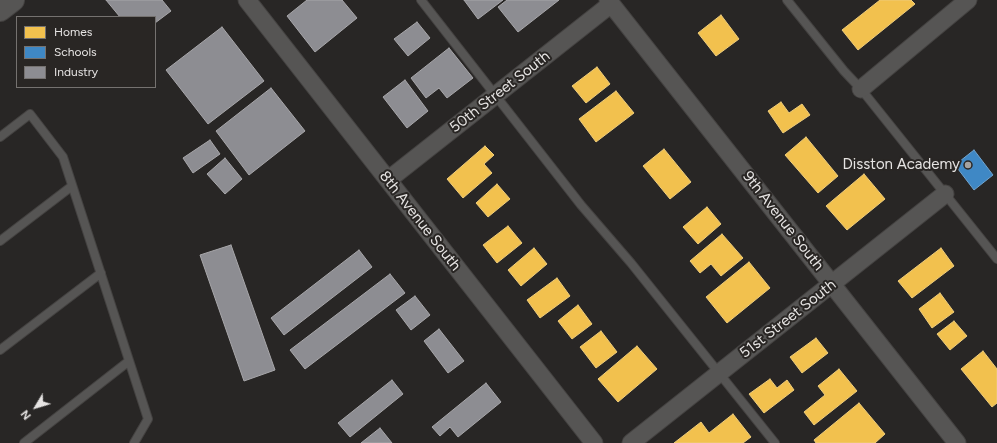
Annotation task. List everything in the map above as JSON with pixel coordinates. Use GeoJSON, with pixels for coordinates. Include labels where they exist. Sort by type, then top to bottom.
{"type":"FeatureCollection","features":[{"type":"Feature","properties":{"kind":"main road"},"geometry":{"type":"LineString","coordinates":[[0,10],[13,0]]}},
{"type":"Feature","properties":{"kind":"street","name":"8th Avenue South"},"geometry":{"type":"LineString","coordinates":[[247,0],[594,443]]}},
{"type":"Feature","properties":{"kind":"street"},"geometry":{"type":"LineString","coordinates":[[861,89],[968,0]]}},
{"type":"Feature","properties":{"kind":"street","name":"50th Street South"},"geometry":{"type":"LineString","coordinates":[[388,180],[496,95],[610,2]]}},
{"type":"Feature","properties":{"kind":"street","name":"9th Avenue South"},"geometry":{"type":"LineString","coordinates":[[610,2],[832,283],[956,443]]}},
{"type":"Feature","properties":{"kind":"street","name":"51st Street South"},"geometry":{"type":"LineString","coordinates":[[631,443],[945,194]]}},
{"type":"Feature","properties":{"kind":"lane"},"geometry":{"type":"LineString","coordinates":[[421,0],[581,205],[631,263],[774,443]]}},
{"type":"Feature","properties":{"kind":"lane"},"geometry":{"type":"LineString","coordinates":[[787,0],[844,71],[861,89],[997,259]]}},
{"type":"Feature","properties":{"kind":"lane"},"geometry":{"type":"LineString","coordinates":[[0,137],[30,114],[63,158],[148,419],[134,443]]}},
{"type":"Feature","properties":{"kind":"lane"},"geometry":{"type":"LineString","coordinates":[[0,241],[72,186]]}},
{"type":"Feature","properties":{"kind":"lane"},"geometry":{"type":"LineString","coordinates":[[0,350],[100,273]]}},
{"type":"Feature","properties":{"kind":"lane"},"geometry":{"type":"LineString","coordinates":[[24,443],[129,361]]}},
{"type":"Feature","properties":{"kind":"building: Homes"},"geometry":{"type":"Polygon","coordinates":[[[880,0],[911,0],[915,4],[858,50],[842,30],[880,0]]]}},
{"type":"Feature","properties":{"kind":"building: Homes"},"geometry":{"type":"Polygon","coordinates":[[[721,15],[739,39],[716,56],[698,33],[721,15]]]}},
{"type":"Feature","properties":{"kind":"building: Homes"},"geometry":{"type":"Polygon","coordinates":[[[597,67],[610,84],[586,103],[572,86],[597,67]]]}},
{"type":"Feature","properties":{"kind":"building: Homes"},"geometry":{"type":"Polygon","coordinates":[[[616,91],[634,113],[596,142],[579,119],[616,91]]]}},
{"type":"Feature","properties":{"kind":"building: Homes"},"geometry":{"type":"Polygon","coordinates":[[[781,102],[789,113],[802,104],[810,115],[783,133],[768,111],[781,102]]]}},
{"type":"Feature","properties":{"kind":"building: Homes"},"geometry":{"type":"Polygon","coordinates":[[[806,137],[838,176],[818,193],[785,155],[806,137]]]}},
{"type":"Feature","properties":{"kind":"building: Homes"},"geometry":{"type":"Polygon","coordinates":[[[485,146],[494,155],[484,164],[492,173],[463,198],[447,179],[485,146]]]}},
{"type":"Feature","properties":{"kind":"building: Homes"},"geometry":{"type":"Polygon","coordinates":[[[664,149],[691,182],[670,199],[643,166],[664,149]]]}},
{"type":"Feature","properties":{"kind":"building: Homes"},"geometry":{"type":"Polygon","coordinates":[[[864,174],[885,199],[847,230],[826,206],[864,174]]]}},
{"type":"Feature","properties":{"kind":"building: Homes"},"geometry":{"type":"Polygon","coordinates":[[[497,184],[510,199],[488,217],[476,203],[497,184]]]}},
{"type":"Feature","properties":{"kind":"building: Homes"},"geometry":{"type":"Polygon","coordinates":[[[707,207],[721,224],[698,244],[683,227],[707,207]]]}},
{"type":"Feature","properties":{"kind":"building: Homes"},"geometry":{"type":"Polygon","coordinates":[[[508,226],[522,243],[497,263],[483,245],[508,226]]]}},
{"type":"Feature","properties":{"kind":"building: Homes"},"geometry":{"type":"Polygon","coordinates":[[[722,234],[743,258],[721,276],[711,264],[700,273],[690,261],[722,234]]]}},
{"type":"Feature","properties":{"kind":"building: Homes"},"geometry":{"type":"Polygon","coordinates":[[[534,248],[547,264],[521,286],[508,270],[534,248]]]}},
{"type":"Feature","properties":{"kind":"building: Homes"},"geometry":{"type":"Polygon","coordinates":[[[941,248],[954,266],[912,298],[898,281],[941,248]]]}},
{"type":"Feature","properties":{"kind":"building: Homes"},"geometry":{"type":"Polygon","coordinates":[[[749,262],[770,288],[727,323],[706,297],[749,262]]]}},
{"type":"Feature","properties":{"kind":"building: Homes"},"geometry":{"type":"Polygon","coordinates":[[[557,278],[570,296],[540,318],[527,300],[557,278]]]}},
{"type":"Feature","properties":{"kind":"building: Homes"},"geometry":{"type":"Polygon","coordinates":[[[940,293],[954,312],[932,328],[919,309],[940,293]]]}},
{"type":"Feature","properties":{"kind":"building: Homes"},"geometry":{"type":"Polygon","coordinates":[[[578,305],[592,324],[572,339],[558,321],[578,305]]]}},
{"type":"Feature","properties":{"kind":"building: Homes"},"geometry":{"type":"Polygon","coordinates":[[[954,321],[967,336],[950,350],[937,334],[954,321]]]}},
{"type":"Feature","properties":{"kind":"building: Homes"},"geometry":{"type":"Polygon","coordinates":[[[601,331],[617,352],[596,368],[580,347],[601,331]]]}},
{"type":"Feature","properties":{"kind":"building: Homes"},"geometry":{"type":"Polygon","coordinates":[[[816,338],[828,353],[802,373],[790,357],[816,338]]]}},
{"type":"Feature","properties":{"kind":"building: Homes"},"geometry":{"type":"Polygon","coordinates":[[[637,346],[657,369],[618,402],[598,379],[637,346]]]}},
{"type":"Feature","properties":{"kind":"building: Homes"},"geometry":{"type":"Polygon","coordinates":[[[983,351],[997,369],[997,403],[992,407],[961,369],[983,351]]]}},
{"type":"Feature","properties":{"kind":"building: Homes"},"geometry":{"type":"Polygon","coordinates":[[[839,369],[857,391],[814,425],[804,412],[825,395],[818,386],[839,369]]]}},
{"type":"Feature","properties":{"kind":"building: Homes"},"geometry":{"type":"Polygon","coordinates":[[[770,379],[777,388],[787,380],[794,390],[764,413],[749,394],[770,379]]]}},
{"type":"Feature","properties":{"kind":"building: Homes"},"geometry":{"type":"Polygon","coordinates":[[[859,403],[885,434],[875,443],[816,443],[814,440],[859,403]]]}},
{"type":"Feature","properties":{"kind":"building: Homes"},"geometry":{"type":"Polygon","coordinates":[[[733,414],[751,437],[743,443],[674,443],[701,422],[709,433],[733,414]]]}},
{"type":"Feature","properties":{"kind":"building: Schools"},"geometry":{"type":"Polygon","coordinates":[[[974,150],[993,175],[974,190],[955,165],[974,150]]]}},
{"type":"Feature","properties":{"kind":"building: Industry"},"geometry":{"type":"Polygon","coordinates":[[[106,0],[162,0],[171,11],[156,22],[156,16],[119,16],[106,0]]]}},
{"type":"Feature","properties":{"kind":"building: Industry"},"geometry":{"type":"Polygon","coordinates":[[[307,0],[342,0],[357,18],[315,52],[287,16],[307,0]]]}},
{"type":"Feature","properties":{"kind":"building: Industry"},"geometry":{"type":"Polygon","coordinates":[[[464,0],[503,0],[478,19],[464,0]]]}},
{"type":"Feature","properties":{"kind":"building: Industry"},"geometry":{"type":"Polygon","coordinates":[[[507,0],[559,0],[518,32],[498,7],[507,0]]]}},
{"type":"Feature","properties":{"kind":"building: Industry"},"geometry":{"type":"Polygon","coordinates":[[[417,22],[430,38],[408,56],[394,39],[417,22]]]}},
{"type":"Feature","properties":{"kind":"building: Industry"},"geometry":{"type":"Polygon","coordinates":[[[222,27],[264,81],[208,124],[166,70],[222,27]]]}},
{"type":"Feature","properties":{"kind":"building: Industry"},"geometry":{"type":"Polygon","coordinates":[[[449,48],[473,78],[447,98],[439,88],[426,98],[411,78],[449,48]]]}},
{"type":"Feature","properties":{"kind":"building: Industry"},"geometry":{"type":"Polygon","coordinates":[[[405,80],[428,111],[407,128],[383,97],[405,80]]]}},
{"type":"Feature","properties":{"kind":"building: Industry"},"geometry":{"type":"Polygon","coordinates":[[[271,88],[305,131],[249,175],[216,131],[271,88]]]}},
{"type":"Feature","properties":{"kind":"building: Industry"},"geometry":{"type":"Polygon","coordinates":[[[210,140],[220,154],[193,173],[183,158],[210,140]]]}},
{"type":"Feature","properties":{"kind":"building: Industry"},"geometry":{"type":"Polygon","coordinates":[[[225,158],[242,179],[225,194],[207,174],[225,158]]]}},
{"type":"Feature","properties":{"kind":"building: Industry"},"geometry":{"type":"Polygon","coordinates":[[[231,245],[275,370],[244,381],[200,255],[231,245]]]}},
{"type":"Feature","properties":{"kind":"building: Industry"},"geometry":{"type":"Polygon","coordinates":[[[359,250],[372,267],[284,335],[271,318],[359,250]]]}},
{"type":"Feature","properties":{"kind":"building: Industry"},"geometry":{"type":"Polygon","coordinates":[[[390,274],[405,293],[305,369],[290,350],[390,274]]]}},
{"type":"Feature","properties":{"kind":"building: Industry"},"geometry":{"type":"Polygon","coordinates":[[[415,296],[430,315],[411,330],[396,310],[415,296]]]}},
{"type":"Feature","properties":{"kind":"building: Industry"},"geometry":{"type":"Polygon","coordinates":[[[439,329],[464,361],[448,373],[424,341],[439,329]]]}},
{"type":"Feature","properties":{"kind":"building: Industry"},"geometry":{"type":"Polygon","coordinates":[[[392,380],[403,394],[350,437],[338,423],[392,380]]]}},
{"type":"Feature","properties":{"kind":"building: Industry"},"geometry":{"type":"Polygon","coordinates":[[[486,383],[501,402],[458,437],[450,427],[440,436],[432,427],[486,383]]]}},
{"type":"Feature","properties":{"kind":"building: Industry"},"geometry":{"type":"Polygon","coordinates":[[[380,428],[392,443],[361,443],[380,428]]]}},
{"type":"Feature","properties":{"kind":"place","name":"Disston Academy"},"geometry":{"type":"Point","coordinates":[968,165]}}]}
